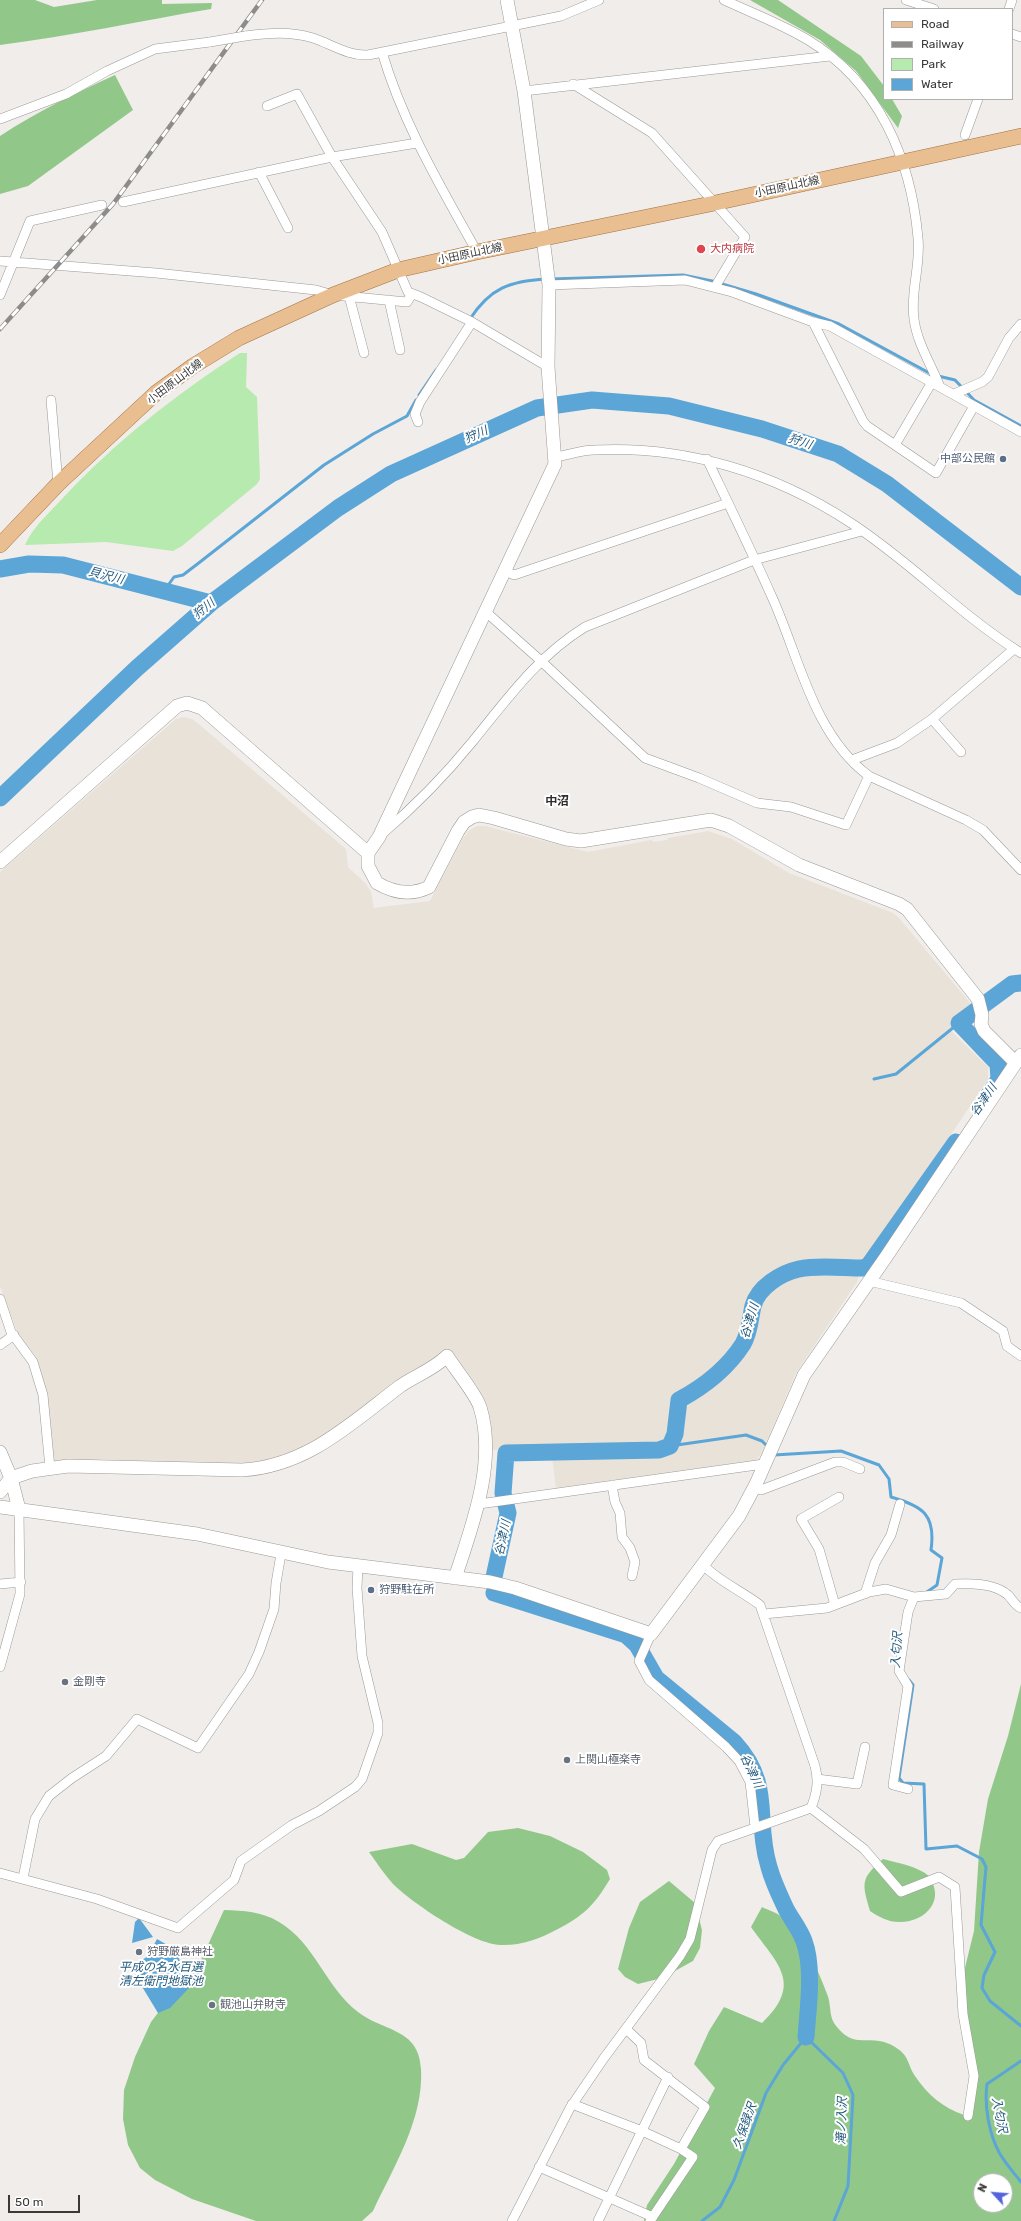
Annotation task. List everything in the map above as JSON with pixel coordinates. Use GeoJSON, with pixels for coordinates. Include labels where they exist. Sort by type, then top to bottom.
{"type":"FeatureCollection","features":[{"type":"Feature","properties":{"kind":"main road","name":"小田原山北線"},"geometry":{"type":"LineString","coordinates":[[0,545],[58,484],[156,393],[193,366],[239,338],[333,295],[398,270],[1021,136]]}},
{"type":"Feature","properties":{"kind":"street"},"geometry":{"type":"LineString","coordinates":[[507,0],[524,91],[549,286],[548,367],[556,457],[555,464],[379,837],[368,853],[368,866],[377,883],[402,893],[419,892],[429,887],[464,822],[479,815],[566,839],[581,841],[711,820],[719,822],[787,860],[899,904],[907,909],[978,999],[982,1015],[981,1024],[984,1031],[1019,1061],[804,1376],[754,1488],[739,1516],[651,1634],[639,1661],[649,1680],[739,1761],[750,1782],[755,1827]]}},
{"type":"Feature","properties":{"kind":"street"},"geometry":{"type":"LineString","coordinates":[[0,119],[66,94],[106,71],[155,49],[245,36],[290,33],[312,38],[359,56],[561,16],[599,0]]}},
{"type":"Feature","properties":{"kind":"street"},"geometry":{"type":"LineString","coordinates":[[724,0],[796,33],[830,56],[845,68],[866,93],[892,131],[904,162],[918,237],[919,256],[914,296],[914,319],[918,338],[936,384]]}},
{"type":"Feature","properties":{"kind":"street"},"geometry":{"type":"LineString","coordinates":[[906,0],[931,8]]}},
{"type":"Feature","properties":{"kind":"street"},"geometry":{"type":"LineString","coordinates":[[382,52],[392,87],[417,143],[477,252]]}},
{"type":"Feature","properties":{"kind":"street"},"geometry":{"type":"LineString","coordinates":[[524,91],[573,84],[830,56]]}},
{"type":"Feature","properties":{"kind":"street"},"geometry":{"type":"LineString","coordinates":[[573,84],[652,133],[745,238],[715,287]]}},
{"type":"Feature","properties":{"kind":"street"},"geometry":{"type":"LineString","coordinates":[[267,106],[297,94],[332,157],[382,232],[408,292],[472,322],[548,367]]}},
{"type":"Feature","properties":{"kind":"street"},"geometry":{"type":"LineString","coordinates":[[965,135],[978,100]]}},
{"type":"Feature","properties":{"kind":"street"},"geometry":{"type":"LineString","coordinates":[[123,202],[332,157],[417,143]]}},
{"type":"Feature","properties":{"kind":"street"},"geometry":{"type":"LineString","coordinates":[[259,172],[288,228]]}},
{"type":"Feature","properties":{"kind":"street"},"geometry":{"type":"LineString","coordinates":[[0,295],[30,221],[102,205]]}},
{"type":"Feature","properties":{"kind":"street"},"geometry":{"type":"LineString","coordinates":[[0,261],[156,273],[316,290],[333,295],[407,302],[412,294]]}},
{"type":"Feature","properties":{"kind":"street"},"geometry":{"type":"LineString","coordinates":[[549,286],[685,280],[715,287],[813,322],[830,326],[1021,432]]}},
{"type":"Feature","properties":{"kind":"street"},"geometry":{"type":"LineString","coordinates":[[349,296],[364,353]]}},
{"type":"Feature","properties":{"kind":"street"},"geometry":{"type":"LineString","coordinates":[[389,300],[400,350]]}},
{"type":"Feature","properties":{"kind":"street"},"geometry":{"type":"LineString","coordinates":[[418,422],[416,414],[420,402],[472,322]]}},
{"type":"Feature","properties":{"kind":"street"},"geometry":{"type":"LineString","coordinates":[[813,322],[863,421],[936,473],[974,406]]}},
{"type":"Feature","properties":{"kind":"street"},"geometry":{"type":"LineString","coordinates":[[954,394],[982,382],[988,377],[1009,338],[1021,324]]}},
{"type":"Feature","properties":{"kind":"street"},"geometry":{"type":"LineString","coordinates":[[895,445],[936,384]]}},
{"type":"Feature","properties":{"kind":"street"},"geometry":{"type":"LineString","coordinates":[[51,400],[58,484]]}},
{"type":"Feature","properties":{"kind":"street"},"geometry":{"type":"LineString","coordinates":[[556,457],[593,450],[630,450],[707,460],[742,469],[790,489],[821,505],[862,531],[974,621],[1018,651],[932,719],[897,743],[852,760]]}},
{"type":"Feature","properties":{"kind":"street"},"geometry":{"type":"LineString","coordinates":[[707,460],[772,597],[812,696],[827,728],[852,760],[869,776],[977,826],[1021,870]]}},
{"type":"Feature","properties":{"kind":"street"},"geometry":{"type":"LineString","coordinates":[[505,571],[514,575],[728,504]]}},
{"type":"Feature","properties":{"kind":"street"},"geometry":{"type":"LineString","coordinates":[[379,837],[400,820],[472,742],[540,660],[566,639],[585,627],[754,560],[862,531]]}},
{"type":"Feature","properties":{"kind":"street"},"geometry":{"type":"LineString","coordinates":[[486,612],[645,758],[699,778],[757,803],[791,807],[846,825],[869,776]]}},
{"type":"Feature","properties":{"kind":"street"},"geometry":{"type":"LineString","coordinates":[[0,862],[178,706],[187,702],[202,708],[368,853]]}},
{"type":"Feature","properties":{"kind":"street"},"geometry":{"type":"LineString","coordinates":[[932,719],[961,752]]}},
{"type":"Feature","properties":{"kind":"street"},"geometry":{"type":"LineString","coordinates":[[870,1281],[961,1303],[1004,1331],[1007,1346],[1021,1356]]}},
{"type":"Feature","properties":{"kind":"street"},"geometry":{"type":"LineString","coordinates":[[0,1300],[14,1335],[33,1362],[43,1395],[50,1468]]}},
{"type":"Feature","properties":{"kind":"street"},"geometry":{"type":"LineString","coordinates":[[0,1345],[14,1335]]}},
{"type":"Feature","properties":{"kind":"street"},"geometry":{"type":"LineString","coordinates":[[0,1492],[11,1478],[50,1468],[68,1466],[242,1470],[257,1469],[276,1464],[298,1456],[324,1443],[352,1426],[400,1386],[440,1363],[447,1356],[480,1406],[486,1441],[479,1504],[455,1578]]}},
{"type":"Feature","properties":{"kind":"street"},"geometry":{"type":"LineString","coordinates":[[0,1452],[11,1478],[19,1509],[21,1582],[20,1594],[0,1667]]}},
{"type":"Feature","properties":{"kind":"street"},"geometry":{"type":"LineString","coordinates":[[754,1488],[761,1490],[835,1462],[843,1462],[860,1469]]}},
{"type":"Feature","properties":{"kind":"street"},"geometry":{"type":"LineString","coordinates":[[479,1504],[764,1464]]}},
{"type":"Feature","properties":{"kind":"street"},"geometry":{"type":"LineString","coordinates":[[612,1485],[615,1502],[620,1513],[622,1537],[630,1548],[635,1562],[632,1576]]}},
{"type":"Feature","properties":{"kind":"street"},"geometry":{"type":"LineString","coordinates":[[835,1605],[820,1549],[801,1519],[838,1497]]}},
{"type":"Feature","properties":{"kind":"street"},"geometry":{"type":"LineString","coordinates":[[865,1594],[875,1563],[891,1535],[900,1504]]}},
{"type":"Feature","properties":{"kind":"street"},"geometry":{"type":"LineString","coordinates":[[0,1508],[19,1509],[197,1534],[281,1554],[358,1566],[490,1582],[515,1588],[651,1634]]}},
{"type":"Feature","properties":{"kind":"street"},"geometry":{"type":"LineString","coordinates":[[23,1878],[35,1819],[50,1796],[72,1778],[106,1756],[137,1719],[198,1748],[249,1674],[259,1652],[274,1608],[281,1554]]}},
{"type":"Feature","properties":{"kind":"street"},"geometry":{"type":"LineString","coordinates":[[512,2221],[572,2104],[680,1956],[690,1939],[712,1850],[718,1841],[811,1808],[817,1793],[815,1766],[760,1605],[741,1590],[717,1579],[703,1565]]}},
{"type":"Feature","properties":{"kind":"street"},"geometry":{"type":"LineString","coordinates":[[0,1873],[97,1899],[178,1928],[234,1880],[241,1861],[292,1825],[319,1811],[355,1787],[362,1779],[378,1733],[378,1724],[362,1656],[357,1588],[358,1566]]}},
{"type":"Feature","properties":{"kind":"street"},"geometry":{"type":"LineString","coordinates":[[0,1584],[21,1582]]}},
{"type":"Feature","properties":{"kind":"street"},"geometry":{"type":"LineString","coordinates":[[764,1614],[827,1608],[865,1594],[886,1589],[914,1597],[946,1594],[955,1584],[976,1583],[1007,1594],[1015,1605],[1021,1608]]}},
{"type":"Feature","properties":{"kind":"street"},"geometry":{"type":"LineString","coordinates":[[908,1789],[893,1785],[908,1686],[899,1671],[908,1612],[914,1597]]}},
{"type":"Feature","properties":{"kind":"street"},"geometry":{"type":"LineString","coordinates":[[817,1779],[857,1784],[865,1747]]}},
{"type":"Feature","properties":{"kind":"street"},"geometry":{"type":"LineString","coordinates":[[811,1808],[864,1849],[901,1892],[939,1877],[955,1887],[964,2014],[974,2076],[968,2116]]}},
{"type":"Feature","properties":{"kind":"street"},"geometry":{"type":"LineString","coordinates":[[626,2029],[641,2043],[644,2060],[706,2107],[681,2149]]}},
{"type":"Feature","properties":{"kind":"street"},"geometry":{"type":"LineString","coordinates":[[598,2221],[668,2077]]}},
{"type":"Feature","properties":{"kind":"street"},"geometry":{"type":"LineString","coordinates":[[539,2168],[610,2197],[652,2219],[693,2157],[681,2149],[642,2131],[572,2104]]}},
{"type":"Feature","properties":{"kind":"shaded area"},"geometry":{"type":"Polygon","coordinates":[[[184,717],[192,719],[201,726],[346,849],[348,867],[366,884],[371,892],[374,908],[430,901],[463,838],[470,830],[477,826],[485,826],[588,852],[651,840],[654,842],[667,840],[668,838],[708,831],[732,839],[789,873],[893,913],[899,918],[971,1004],[968,1012],[949,1029],[988,1067],[988,1079],[875,1249],[859,1275],[857,1282],[796,1373],[762,1452],[757,1460],[556,1488],[551,1449],[490,1450],[491,1439],[452,1354],[316,1444],[259,1464],[143,1464],[103,1459],[55,1463],[51,1457],[45,1390],[35,1355],[18,1334],[0,1286],[0,872],[176,719],[184,717]]]}},
{"type":"Feature","properties":{"kind":"green space"},"geometry":{"type":"Polygon","coordinates":[[[0,0],[35,0],[54,7],[97,0],[162,0],[162,4],[212,3],[211,9],[79,33],[0,45],[0,0]]]}},
{"type":"Feature","properties":{"kind":"green space"},"geometry":{"type":"Polygon","coordinates":[[[750,0],[778,0],[861,56],[883,85],[883,100],[893,100],[902,116],[898,128],[856,71],[820,40],[750,0]]]}},
{"type":"Feature","properties":{"kind":"green space"},"geometry":{"type":"Polygon","coordinates":[[[115,75],[133,110],[28,186],[0,194],[0,136],[42,111],[115,75]]]}},
{"type":"Feature","properties":{"kind":"green space"},"geometry":{"type":"Polygon","coordinates":[[[240,353],[247,353],[246,387],[257,397],[260,479],[257,484],[182,546],[173,551],[106,542],[25,545],[36,527],[102,459],[169,403],[240,353]]]}},
{"type":"Feature","properties":{"kind":"green space"},"geometry":{"type":"Polygon","coordinates":[[[1021,1684],[1021,2221],[644,2221],[647,2205],[674,2164],[715,2088],[694,2064],[709,2031],[724,2007],[762,2023],[775,2009],[782,1996],[784,1985],[782,1974],[770,1952],[751,1927],[762,1907],[781,1916],[790,1925],[803,1943],[824,1985],[828,1997],[832,2020],[842,2032],[856,2040],[886,2043],[900,2050],[906,2057],[912,2072],[925,2089],[942,2104],[964,2115],[970,2080],[960,1988],[974,1931],[979,1852],[988,1799],[1008,1736],[1021,1684]]]}},
{"type":"Feature","properties":{"kind":"green space"},"geometry":{"type":"Polygon","coordinates":[[[518,1828],[550,1836],[583,1852],[607,1870],[610,1879],[593,1903],[574,1920],[543,1936],[515,1944],[500,1945],[488,1943],[459,1930],[428,1911],[393,1884],[369,1852],[412,1844],[456,1860],[464,1858],[488,1832],[518,1828]]]}},
{"type":"Feature","properties":{"kind":"green space"},"geometry":{"type":"Polygon","coordinates":[[[883,1859],[913,1867],[930,1877],[935,1892],[932,1906],[927,1912],[914,1920],[907,1922],[895,1922],[884,1919],[870,1911],[865,1894],[865,1882],[870,1872],[883,1859]]]}},
{"type":"Feature","properties":{"kind":"green space"},"geometry":{"type":"Polygon","coordinates":[[[669,1881],[695,1903],[702,1930],[700,1948],[693,1961],[662,1978],[638,1984],[625,1977],[618,1969],[629,1928],[640,1902],[669,1881]]]}},
{"type":"Feature","properties":{"kind":"green space"},"geometry":{"type":"Polygon","coordinates":[[[224,1910],[252,1912],[272,1918],[279,1922],[302,1942],[337,1991],[347,2002],[368,2019],[407,2038],[414,2046],[419,2056],[421,2088],[418,2106],[406,2143],[373,2211],[362,2221],[256,2221],[192,2199],[155,2180],[140,2168],[128,2145],[123,2119],[124,2090],[135,2057],[151,2022],[167,2001],[196,1971],[224,1910]]]}},
{"type":"Feature","properties":{"kind":"water"},"geometry":{"type":"Polygon","coordinates":[[[139,1918],[153,1937],[132,1943],[135,1922],[139,1918]]]}},
{"type":"Feature","properties":{"kind":"water","name":"平成の名水百選 清左衛門地獄池"},"geometry":{"type":"Polygon","coordinates":[[[157,1939],[176,1950],[183,1970],[205,1971],[170,2008],[158,2013],[138,1980],[138,1963],[148,1956],[157,1939]]]}},
{"type":"Feature","properties":{"kind":"waterway"},"geometry":{"type":"LineString","coordinates":[[551,279],[683,275],[712,281],[756,294],[839,324],[933,375]]}},
{"type":"Feature","properties":{"kind":"waterway"},"geometry":{"type":"LineString","coordinates":[[470,319],[485,300],[502,288],[511,284],[546,279]]}},
{"type":"Feature","properties":{"kind":"waterway"},"geometry":{"type":"LineString","coordinates":[[419,395],[436,370]]}},
{"type":"Feature","properties":{"kind":"waterway"},"geometry":{"type":"LineString","coordinates":[[938,376],[955,380],[974,400],[1021,426]]}},
{"type":"Feature","properties":{"kind":"waterway"},"geometry":{"type":"LineString","coordinates":[[164,591],[174,577],[183,575],[324,465],[373,434],[407,416],[416,400]]}},
{"type":"Feature","properties":{"kind":"waterway","name":"狩川"},"geometry":{"type":"LineString","coordinates":[[0,798],[137,668],[211,603],[338,508],[391,474],[537,408],[592,400],[669,406],[762,429],[838,454],[887,484],[1021,587]]}},
{"type":"Feature","properties":{"kind":"waterway","name":"貝沢川"},"geometry":{"type":"LineString","coordinates":[[0,569],[29,564],[63,565],[211,603]]}},
{"type":"Feature","properties":{"kind":"waterway","name":"谷津川"},"geometry":{"type":"LineString","coordinates":[[988,1096],[999,1079],[998,1064],[959,1023],[1012,984],[1021,983]]}},
{"type":"Feature","properties":{"kind":"waterway"},"geometry":{"type":"LineString","coordinates":[[874,1079],[896,1074],[959,1023]]}},
{"type":"Feature","properties":{"kind":"waterway","name":"谷津川"},"geometry":{"type":"LineString","coordinates":[[494,1577],[508,1513],[503,1493],[506,1453],[659,1450],[670,1446],[675,1434],[679,1400],[698,1389],[715,1376],[737,1353],[747,1335],[753,1306],[756,1299],[765,1287],[778,1277],[799,1269],[822,1267],[863,1268],[869,1265],[956,1142]]}},
{"type":"Feature","properties":{"kind":"waterway","name":"入匂沢"},"geometry":{"type":"LineString","coordinates":[[670,1446],[746,1435],[762,1441],[768,1447]]}},
{"type":"Feature","properties":{"kind":"waterway","name":"入匂沢"},"geometry":{"type":"LineString","coordinates":[[774,1455],[841,1451],[879,1465],[889,1479],[891,1497],[902,1500],[919,1508],[929,1520],[932,1538],[931,1550],[942,1558],[937,1585],[924,1594]]}},
{"type":"Feature","properties":{"kind":"waterway","name":"谷津川"},"geometry":{"type":"LineString","coordinates":[[494,1593],[626,1635],[637,1645],[656,1678],[734,1742],[746,1758],[754,1773],[759,1788],[765,1850],[771,1873],[786,1909],[804,1941],[807,1952],[810,1988],[806,2037]]}},
{"type":"Feature","properties":{"kind":"waterway","name":"入匂沢"},"geometry":{"type":"LineString","coordinates":[[909,1680],[913,1685],[899,1778],[903,1783],[924,1784],[926,1849],[957,1846],[982,1859],[986,1867],[981,1925],[995,1952],[984,1975],[982,1988],[990,2001],[1021,2026]]}},
{"type":"Feature","properties":{"kind":"waterway","name":"久保録沢"},"geometry":{"type":"LineString","coordinates":[[702,2221],[720,2207],[734,2180],[766,2093],[783,2065],[806,2037],[843,2073],[853,2095],[848,2186],[834,2221]]}},
{"type":"Feature","properties":{"kind":"waterway","name":"入匂沢"},"geometry":{"type":"LineString","coordinates":[[1021,2061],[987,2084],[986,2092],[988,2120],[996,2146],[1000,2154],[1021,2182]]}},
{"type":"Feature","properties":{"kind":"railway"},"geometry":{"type":"LineString","coordinates":[[0,329],[113,204],[262,0]]}},
{"type":"Feature","properties":{"kind":"place","name":"大内病院"},"geometry":{"type":"Point","coordinates":[701,249]}},
{"type":"Feature","properties":{"kind":"place","name":"中部公民館"},"geometry":{"type":"Point","coordinates":[1003,459]}},
{"type":"Feature","properties":{"kind":"place","name":"狩野駐在所"},"geometry":{"type":"Point","coordinates":[371,1590]}},
{"type":"Feature","properties":{"kind":"place","name":"金剛寺"},"geometry":{"type":"Point","coordinates":[65,1682]}},
{"type":"Feature","properties":{"kind":"place","name":"上関山極楽寺"},"geometry":{"type":"Point","coordinates":[567,1760]}},
{"type":"Feature","properties":{"kind":"place","name":"狩野厳島神社"},"geometry":{"type":"Point","coordinates":[139,1952]}},
{"type":"Feature","properties":{"kind":"place","name":"観池山弁財寺"},"geometry":{"type":"Point","coordinates":[212,2005]}},
{"type":"Feature","properties":{"kind":"district","name":"中沼"},"geometry":{"type":"Point","coordinates":[557,802]}},
{"type":"Feature","properties":{"kind":"water label","name":"滝ノ入沢"},"geometry":{"type":"Point","coordinates":[842,2121]}}]}
